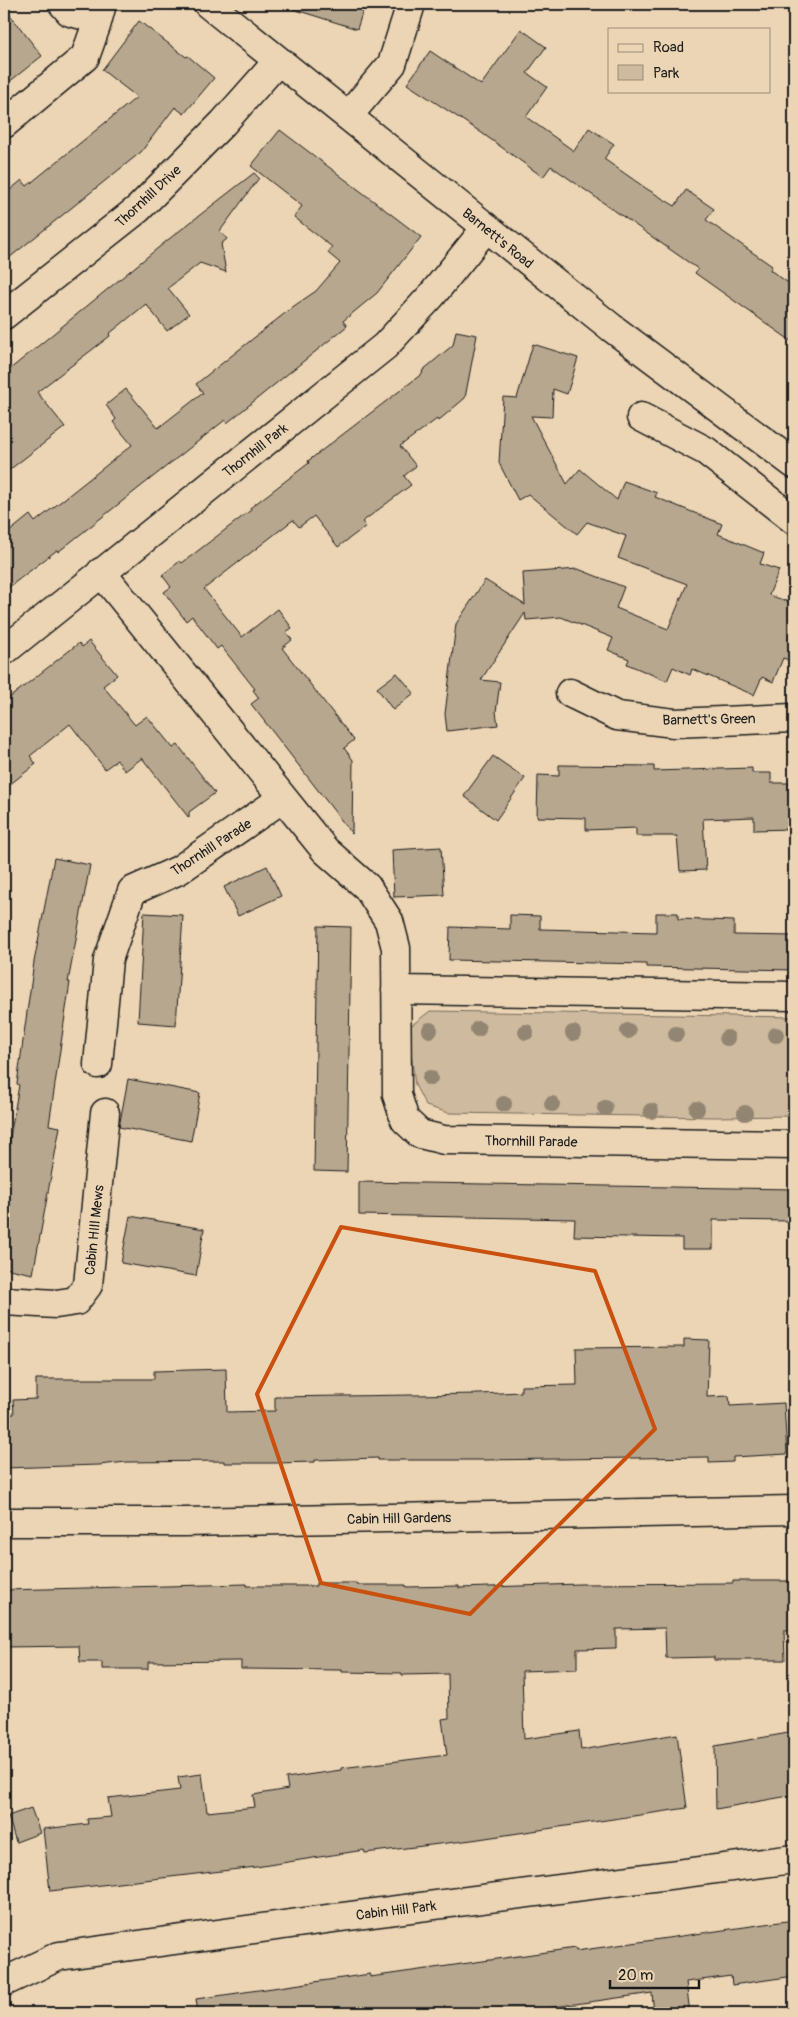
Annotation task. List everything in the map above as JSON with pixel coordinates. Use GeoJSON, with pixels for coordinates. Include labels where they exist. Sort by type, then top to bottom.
{"type":"FeatureCollection","features":[{"type":"Feature","properties":{"kind":"street"},"geometry":{"type":"LineString","coordinates":[[4,124],[85,57],[100,11],[70,12],[63,4]]}},
{"type":"Feature","properties":{"kind":"street","name":"Barnett's Road"},"geometry":{"type":"LineString","coordinates":[[208,4],[612,328],[794,464]]}},
{"type":"Feature","properties":{"kind":"street"},"geometry":{"type":"LineString","coordinates":[[348,116],[392,64],[410,4]]}},
{"type":"Feature","properties":{"kind":"street","name":"Thornhill Drive"},"geometry":{"type":"LineString","coordinates":[[4,315],[138,210],[224,123],[278,61]]}},
{"type":"Feature","properties":{"kind":"street","name":"Thornhill Park"},"geometry":{"type":"LineString","coordinates":[[4,650],[385,346],[432,295],[486,228]]}},
{"type":"Feature","properties":{"kind":"street"},"geometry":{"type":"LineString","coordinates":[[641,417],[706,451],[794,520]]}},
{"type":"Feature","properties":{"kind":"street","name":"Thornhill Parade"},"geometry":{"type":"LineString","coordinates":[[101,572],[325,850],[367,887],[389,921],[396,948],[398,1095],[405,1120],[420,1134],[444,1140],[794,1145]]}},
{"type":"Feature","properties":{"kind":"street","name":"Barnett's Green"},"geometry":{"type":"LineString","coordinates":[[570,693],[617,716],[674,723],[794,718]]}},
{"type":"Feature","properties":{"kind":"street","name":"Thornhill Parade"},"geometry":{"type":"LineString","coordinates":[[98,1064],[108,960],[132,891],[179,870],[283,798]]}},
{"type":"Feature","properties":{"kind":"street"},"geometry":{"type":"LineString","coordinates":[[396,990],[794,996]]}},
{"type":"Feature","properties":{"kind":"street","name":"Cabin HIll Mews"},"geometry":{"type":"LineString","coordinates":[[4,1301],[56,1304],[76,1301],[88,1285],[105,1113]]}},
{"type":"Feature","properties":{"kind":"street","name":"Cabin Hill Gardens"},"geometry":{"type":"LineString","coordinates":[[4,1522],[194,1522],[794,1510]]}},
{"type":"Feature","properties":{"kind":"street","name":"Cabin Hill Park"},"geometry":{"type":"LineString","coordinates":[[4,1982],[59,1956],[334,1918],[794,1859]]}},
{"type":"Feature","properties":{"kind":"highlighted area"},"geometry":{"type":"Polygon","coordinates":[[[341,1227],[595,1271],[655,1429],[470,1614],[321,1583],[257,1394],[341,1227]]]}},
{"type":"Feature","properties":{"kind":"green space"},"geometry":{"type":"Polygon","coordinates":[[[430,1011],[794,1017],[794,1116],[713,1117],[449,1113],[426,1106],[415,1085],[408,1028],[430,1011]]]}},
{"type":"Feature","properties":{"kind":"building"},"geometry":{"type":"Polygon","coordinates":[[[293,4],[365,4],[357,29],[293,9],[293,4]]]}},
{"type":"Feature","properties":{"kind":"building"},"geometry":{"type":"Polygon","coordinates":[[[4,7],[42,56],[4,86],[4,7]]]}},
{"type":"Feature","properties":{"kind":"building"},"geometry":{"type":"Polygon","coordinates":[[[139,21],[186,57],[188,56],[214,78],[184,114],[175,107],[141,152],[4,262],[4,195],[22,180],[27,186],[137,97],[102,70],[139,21]]]}},
{"type":"Feature","properties":{"kind":"building"},"geometry":{"type":"Polygon","coordinates":[[[521,29],[546,47],[527,73],[547,87],[526,117],[574,151],[589,128],[614,144],[604,159],[647,189],[675,206],[686,190],[714,209],[706,220],[772,266],[770,270],[794,287],[794,343],[695,273],[698,269],[551,166],[543,177],[479,131],[407,84],[430,51],[481,85],[521,29]]]}},
{"type":"Feature","properties":{"kind":"building"},"geometry":{"type":"Polygon","coordinates":[[[280,130],[421,237],[377,293],[343,321],[347,326],[227,423],[225,420],[58,552],[57,550],[4,591],[4,536],[30,515],[35,522],[132,445],[113,422],[116,419],[106,405],[126,389],[158,428],[203,393],[196,384],[294,306],[316,291],[340,263],[328,253],[332,247],[294,217],[302,206],[251,166],[280,130]]]}},
{"type":"Feature","properties":{"kind":"building"},"geometry":{"type":"Polygon","coordinates":[[[254,173],[259,178],[220,231],[227,239],[221,244],[226,272],[200,263],[168,288],[189,314],[167,331],[146,304],[109,334],[110,336],[37,392],[65,427],[4,474],[4,374],[169,239],[254,173]]]}},
{"type":"Feature","properties":{"kind":"building"},"geometry":{"type":"Polygon","coordinates":[[[456,331],[477,335],[465,398],[438,421],[437,419],[400,446],[416,466],[404,476],[411,485],[362,522],[366,526],[338,547],[314,516],[299,527],[293,520],[204,589],[242,637],[278,609],[292,628],[286,632],[292,640],[282,648],[354,740],[344,748],[353,760],[352,834],[251,704],[259,698],[253,690],[255,689],[221,646],[217,649],[192,616],[186,621],[164,592],[171,587],[162,575],[180,561],[182,563],[251,510],[250,508],[309,463],[308,461],[423,373],[422,371],[453,345],[456,331]]]}},
{"type":"Feature","properties":{"kind":"building"},"geometry":{"type":"Polygon","coordinates":[[[533,344],[578,358],[567,394],[553,389],[552,417],[531,416],[567,484],[580,469],[617,500],[624,481],[657,493],[655,497],[722,524],[718,534],[764,553],[760,564],[779,570],[769,595],[794,604],[794,662],[783,658],[773,682],[762,677],[754,695],[692,669],[690,675],[673,667],[667,681],[627,664],[629,659],[608,650],[613,638],[561,617],[526,620],[525,613],[481,680],[500,682],[496,712],[498,725],[447,731],[445,714],[456,624],[485,580],[525,605],[523,573],[578,569],[624,587],[616,608],[668,629],[687,584],[618,558],[626,536],[587,522],[577,534],[528,494],[518,500],[499,463],[503,397],[517,398],[533,344]]]}},
{"type":"Feature","properties":{"kind":"building"},"geometry":{"type":"Polygon","coordinates":[[[89,641],[117,675],[103,686],[135,725],[147,716],[173,748],[178,745],[215,793],[189,812],[189,818],[142,758],[125,771],[117,760],[105,769],[70,724],[30,756],[36,764],[4,789],[4,702],[79,643],[82,647],[89,641]]]}},
{"type":"Feature","properties":{"kind":"building"},"geometry":{"type":"Polygon","coordinates":[[[397,673],[414,693],[393,710],[377,688],[397,673]]]}},
{"type":"Feature","properties":{"kind":"building"},"geometry":{"type":"Polygon","coordinates":[[[493,756],[525,778],[496,820],[464,796],[493,756]]]}},
{"type":"Feature","properties":{"kind":"building"},"geometry":{"type":"Polygon","coordinates":[[[559,765],[654,766],[654,771],[752,768],[752,773],[771,773],[771,783],[794,783],[794,829],[754,830],[754,817],[703,819],[706,870],[680,871],[677,836],[636,836],[636,828],[586,830],[586,818],[537,817],[538,775],[559,776],[559,765]]]}},
{"type":"Feature","properties":{"kind":"building"},"geometry":{"type":"Polygon","coordinates":[[[441,847],[444,895],[394,897],[392,850],[441,847]]]}},
{"type":"Feature","properties":{"kind":"building"},"geometry":{"type":"Polygon","coordinates":[[[54,858],[90,865],[68,982],[70,982],[49,1125],[60,1127],[33,1274],[4,1268],[4,1173],[19,1085],[17,1084],[34,962],[54,858]]]}},
{"type":"Feature","properties":{"kind":"building"},"geometry":{"type":"Polygon","coordinates":[[[267,866],[281,896],[238,916],[224,887],[267,866]]]}},
{"type":"Feature","properties":{"kind":"building"},"geometry":{"type":"Polygon","coordinates":[[[144,913],[183,915],[176,1025],[138,1022],[144,913]]]}},
{"type":"Feature","properties":{"kind":"building"},"geometry":{"type":"Polygon","coordinates":[[[656,913],[678,913],[678,919],[734,921],[734,935],[794,936],[794,970],[646,967],[646,964],[449,960],[450,927],[510,929],[510,915],[540,916],[540,929],[656,932],[656,913]]]}},
{"type":"Feature","properties":{"kind":"building"},"geometry":{"type":"Polygon","coordinates":[[[318,926],[351,927],[347,1172],[314,1171],[318,926]]]}},
{"type":"Feature","properties":{"kind":"building"},"geometry":{"type":"Polygon","coordinates":[[[128,1079],[200,1093],[191,1141],[119,1127],[128,1079]]]}},
{"type":"Feature","properties":{"kind":"building"},"geometry":{"type":"Polygon","coordinates":[[[359,1182],[794,1189],[794,1221],[713,1220],[713,1249],[682,1249],[682,1238],[574,1236],[575,1219],[359,1215],[359,1182]]]}},
{"type":"Feature","properties":{"kind":"building"},"geometry":{"type":"Polygon","coordinates":[[[130,1216],[204,1229],[196,1276],[121,1263],[130,1216]]]}},
{"type":"Feature","properties":{"kind":"building"},"geometry":{"type":"Polygon","coordinates":[[[684,1339],[709,1340],[707,1397],[729,1396],[730,1406],[784,1403],[787,1454],[733,1457],[733,1462],[709,1463],[709,1457],[481,1460],[378,1460],[378,1458],[276,1463],[224,1463],[224,1461],[126,1462],[99,1465],[4,1468],[4,1415],[14,1414],[13,1400],[36,1399],[36,1379],[154,1379],[154,1371],[226,1369],[227,1412],[275,1411],[275,1397],[480,1394],[521,1392],[521,1386],[577,1385],[576,1348],[684,1347],[684,1339]]]}},
{"type":"Feature","properties":{"kind":"building"},"geometry":{"type":"Polygon","coordinates":[[[733,1581],[794,1581],[794,1630],[784,1630],[785,1660],[714,1660],[714,1657],[666,1658],[665,1628],[616,1629],[616,1648],[577,1649],[577,1669],[522,1671],[524,1739],[579,1731],[581,1750],[677,1734],[687,1808],[472,1840],[365,1853],[364,1850],[256,1867],[50,1891],[43,1829],[88,1824],[87,1819],[111,1817],[108,1798],[180,1790],[178,1777],[202,1774],[207,1812],[255,1807],[253,1795],[288,1789],[286,1778],[341,1770],[341,1768],[447,1755],[442,1719],[449,1718],[448,1674],[402,1675],[402,1673],[342,1672],[342,1670],[241,1669],[241,1661],[148,1662],[148,1669],[102,1669],[102,1662],[80,1662],[79,1646],[4,1647],[4,1590],[247,1584],[247,1586],[316,1586],[316,1583],[406,1585],[406,1587],[459,1586],[459,1588],[580,1584],[733,1583],[733,1581]]]}},
{"type":"Feature","properties":{"kind":"building"},"geometry":{"type":"Polygon","coordinates":[[[794,1732],[794,1795],[716,1809],[715,1746],[794,1732]]]}},
{"type":"Feature","properties":{"kind":"building"},"geometry":{"type":"Polygon","coordinates":[[[31,1808],[40,1833],[16,1842],[8,1816],[31,1808]]]}},
{"type":"Feature","properties":{"kind":"building"},"geometry":{"type":"Polygon","coordinates":[[[794,1920],[794,1976],[732,1985],[731,1976],[686,1982],[690,2013],[654,2013],[652,1993],[533,2010],[534,2013],[198,2013],[196,1999],[370,1974],[370,1977],[575,1948],[576,1951],[794,1920]]]}}]}
